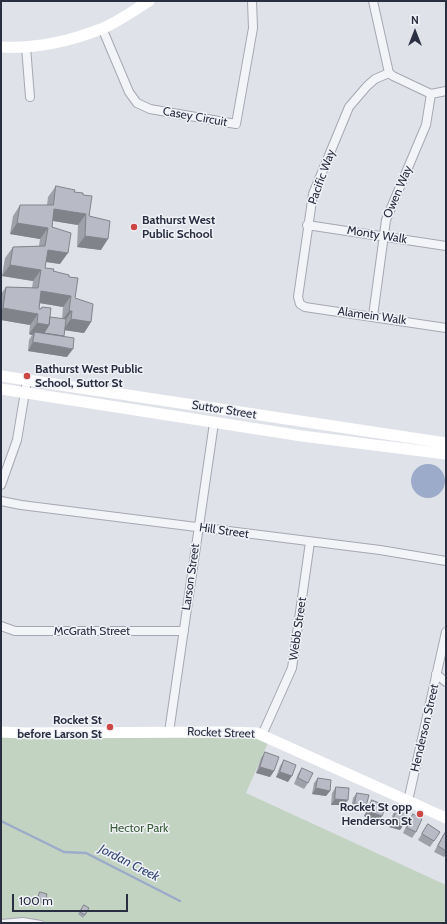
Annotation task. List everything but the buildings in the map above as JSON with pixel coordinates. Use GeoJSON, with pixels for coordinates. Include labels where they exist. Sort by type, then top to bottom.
{"type":"FeatureCollection","features":[{"type":"Feature","properties":{"kind":"main road"},"geometry":{"type":"LineString","coordinates":[[1,47],[26,47],[59,42],[102,28],[149,1]]}},
{"type":"Feature","properties":{"kind":"main road","name":"Suttor Street"},"geometry":{"type":"LineString","coordinates":[[1,376],[446,443]]}},
{"type":"Feature","properties":{"kind":"main road","name":"Suttor Street"},"geometry":{"type":"LineString","coordinates":[[1,390],[302,436],[446,454]]}},
{"type":"Feature","properties":{"kind":"main road","name":"Rocket Street"},"geometry":{"type":"LineString","coordinates":[[1,732],[233,732],[262,735],[446,818]]}},
{"type":"Feature","properties":{"kind":"street","name":"Casey Circuit"},"geometry":{"type":"LineString","coordinates":[[102,28],[129,92],[137,102],[150,109],[236,124],[253,28],[252,1]]}},
{"type":"Feature","properties":{"kind":"street"},"geometry":{"type":"LineString","coordinates":[[373,1],[390,73],[393,76],[431,94],[446,91]]}},
{"type":"Feature","properties":{"kind":"street"},"geometry":{"type":"LineString","coordinates":[[26,47],[30,97]]}},
{"type":"Feature","properties":{"kind":"street","name":"Pacific Way"},"geometry":{"type":"LineString","coordinates":[[300,304],[298,297],[307,225],[313,194],[349,107],[375,79],[390,73]]}},
{"type":"Feature","properties":{"kind":"street","name":"Owen Way"},"geometry":{"type":"LineString","coordinates":[[373,316],[386,220],[426,125],[431,94]]}},
{"type":"Feature","properties":{"kind":"street","name":"Monty Walk"},"geometry":{"type":"LineString","coordinates":[[307,225],[446,246]]}},
{"type":"Feature","properties":{"kind":"street","name":"Alamein Walk"},"geometry":{"type":"LineString","coordinates":[[300,304],[305,307],[446,328]]}},
{"type":"Feature","properties":{"kind":"street"},"geometry":{"type":"LineString","coordinates":[[1,485],[17,440],[27,380]]}},
{"type":"Feature","properties":{"kind":"street","name":"Larson Street"},"geometry":{"type":"LineString","coordinates":[[169,732],[214,423]]}},
{"type":"Feature","properties":{"kind":"street","name":"Hill Street"},"geometry":{"type":"LineString","coordinates":[[1,501],[21,505],[198,527],[446,561]]}},
{"type":"Feature","properties":{"kind":"street","name":"Webb Street"},"geometry":{"type":"LineString","coordinates":[[262,735],[292,668],[310,542]]}},
{"type":"Feature","properties":{"kind":"street","name":"McGrath Street"},"geometry":{"type":"LineString","coordinates":[[1,626],[15,630],[184,630]]}},
{"type":"Feature","properties":{"kind":"street","name":"Henderson Street"},"geometry":{"type":"LineString","coordinates":[[408,801],[446,632]]}},
{"type":"Feature","properties":{"kind":"street"},"geometry":{"type":"LineString","coordinates":[[436,674],[446,682]]}},
{"type":"Feature","properties":{"kind":"lane"},"geometry":{"type":"LineString","coordinates":[[1,922],[23,920],[40,923]]}},
{"type":"Feature","properties":{"kind":"green space","name":"Hector Park"},"geometry":{"type":"Polygon","coordinates":[[[1,732],[270,738],[246,793],[446,885],[446,923],[1,923],[1,732]]]}},
{"type":"Feature","properties":{"kind":"water"},"geometry":{"type":"Polygon","coordinates":[[[425,464],[431,464],[440,469],[444,475],[444,487],[440,493],[431,498],[425,498],[416,493],[411,484],[411,478],[416,469],[425,464]]]}},
{"type":"Feature","properties":{"kind":"waterway","name":"Jordan Creek"},"geometry":{"type":"LineString","coordinates":[[1,821],[64,852],[86,853],[180,901]]}},
{"type":"Feature","properties":{"kind":"place","name":"Bathurst West Public School"},"geometry":{"type":"Point","coordinates":[134,227]}},
{"type":"Feature","properties":{"kind":"place","name":"Bathurst West Public School, Suttor St"},"geometry":{"type":"Point","coordinates":[27,376]}},
{"type":"Feature","properties":{"kind":"place","name":"Rocket St before Larson St"},"geometry":{"type":"Point","coordinates":[110,727]}},
{"type":"Feature","properties":{"kind":"place","name":"Rocket St opp Henderson St"},"geometry":{"type":"Point","coordinates":[420,814]}}]}
